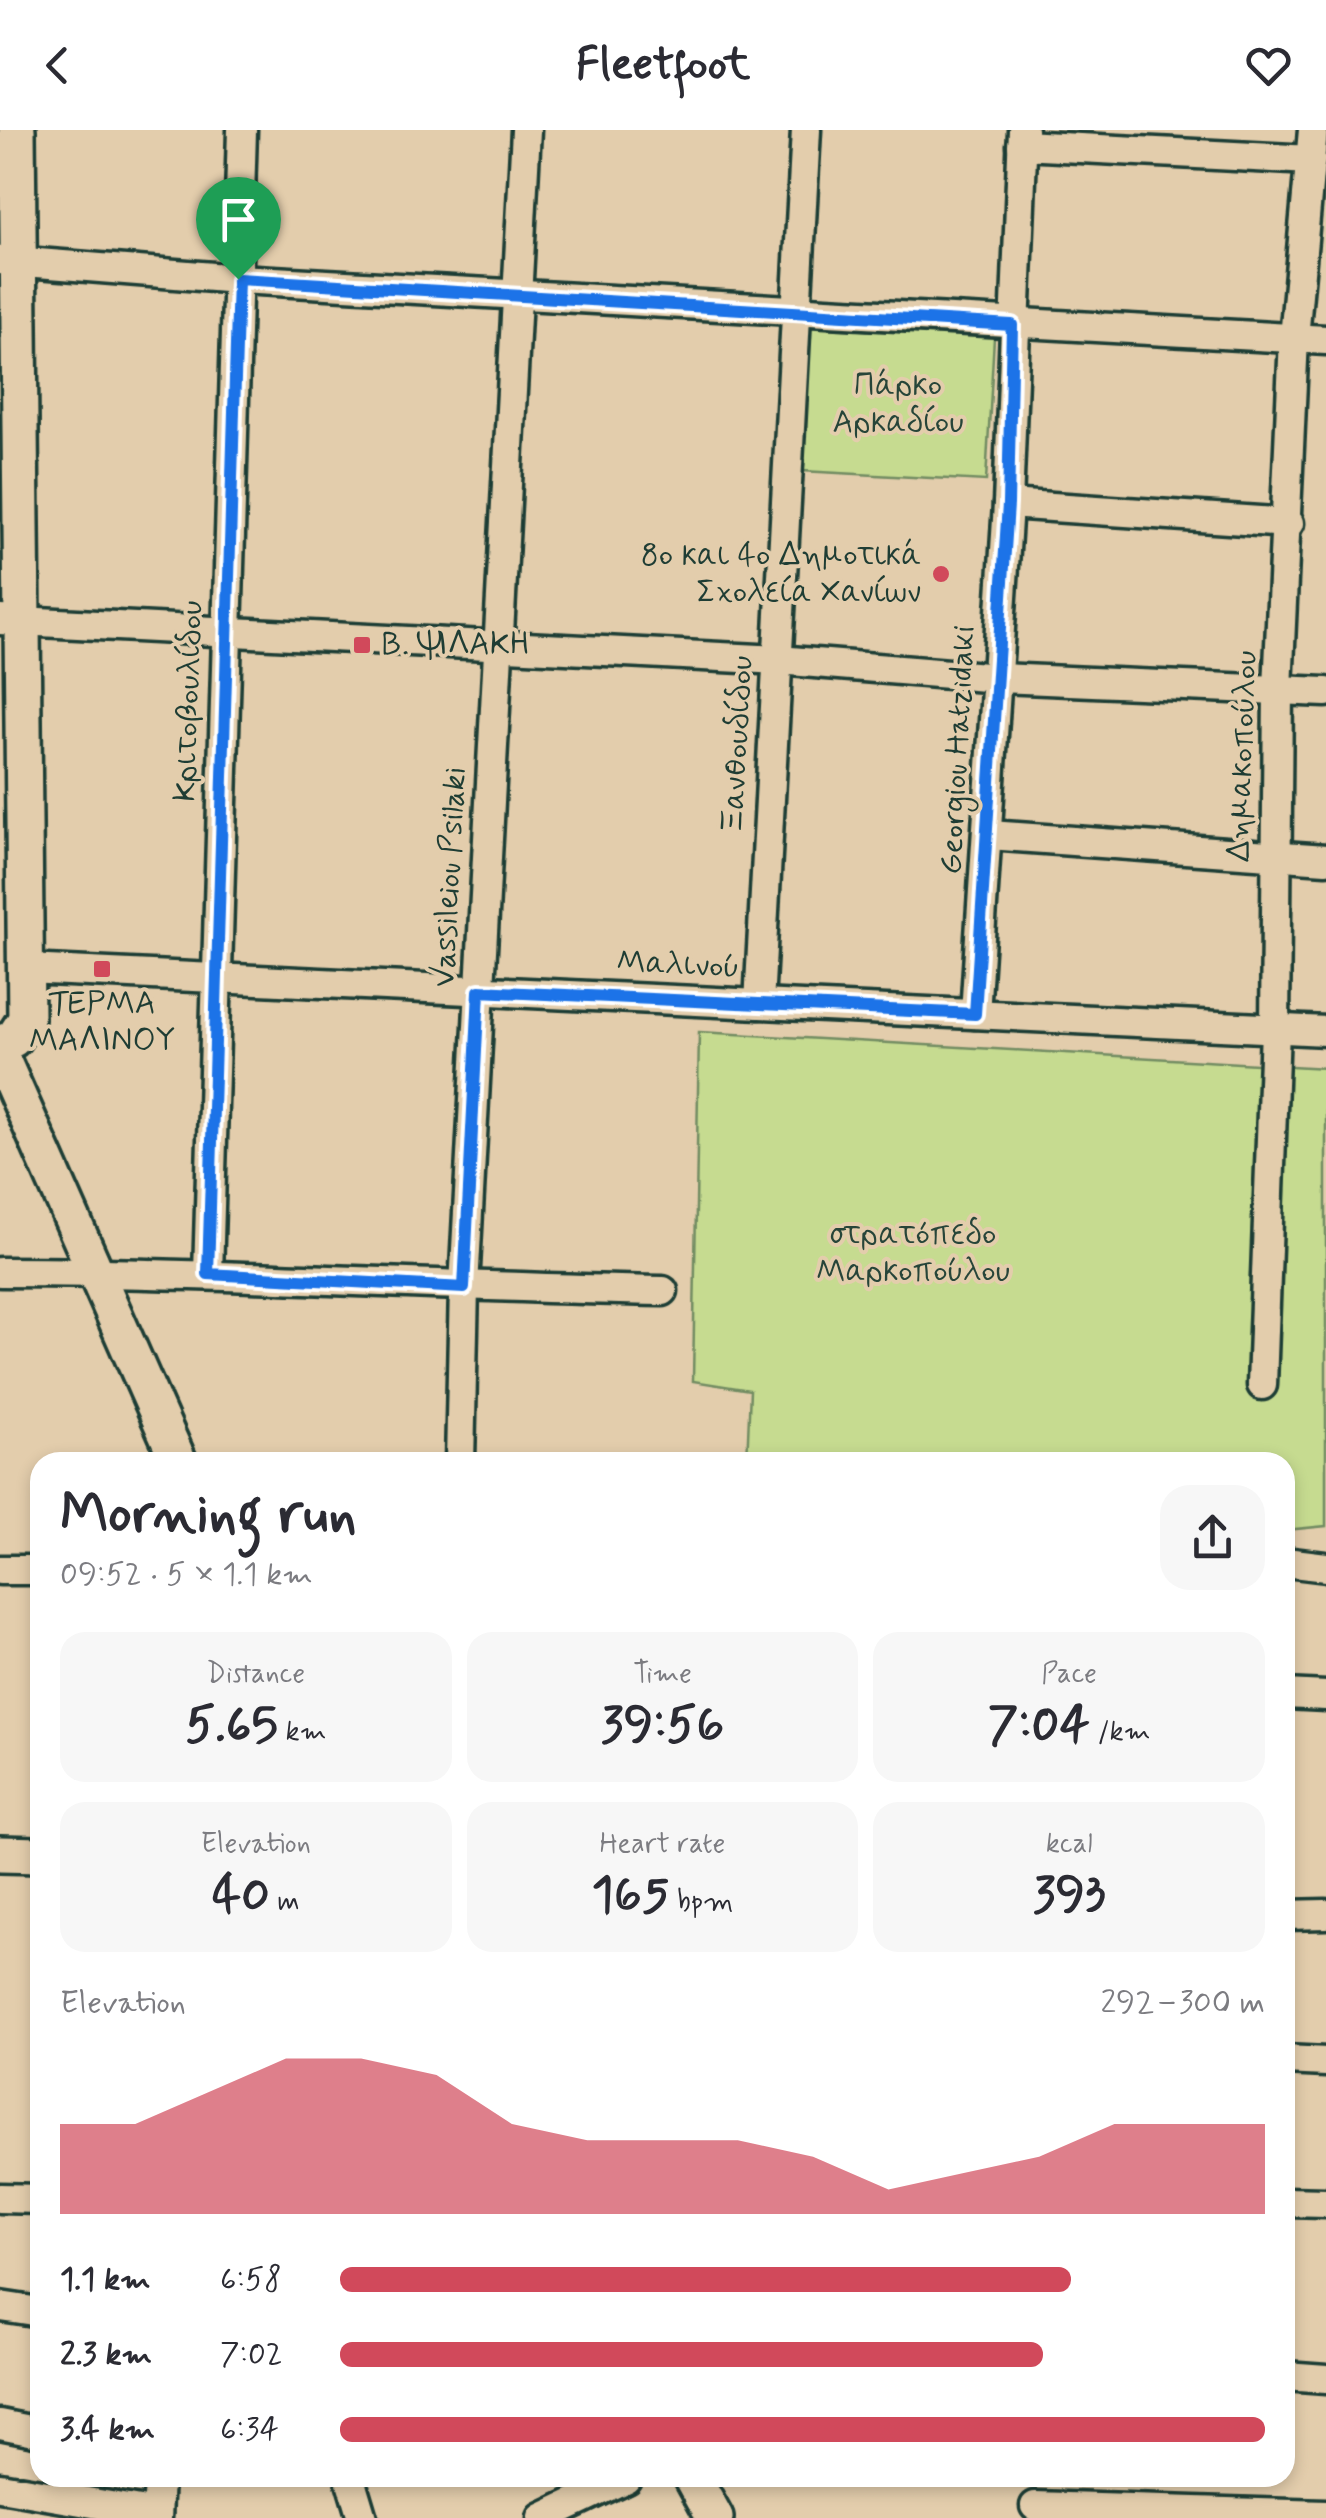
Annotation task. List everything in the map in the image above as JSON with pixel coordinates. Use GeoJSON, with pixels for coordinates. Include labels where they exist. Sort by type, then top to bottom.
{"type":"FeatureCollection","features":[{"type":"Feature","properties":{"kind":"main road"},"geometry":{"type":"LineString","coordinates":[[0,1043],[13,1039],[26,1019],[11,621],[10,260],[16,130]]}},
{"type":"Feature","properties":{"kind":"main road"},"geometry":{"type":"LineString","coordinates":[[0,1055],[176,1452]]}},
{"type":"Feature","properties":{"kind":"main road"},"geometry":{"type":"LineString","coordinates":[[0,1854],[30,1855]]}},
{"type":"Feature","properties":{"kind":"main road"},"geometry":{"type":"LineString","coordinates":[[698,2487],[715,2518]]}},
{"type":"Feature","properties":{"kind":"street","name":"Κριτοβουλίδου"},"geometry":{"type":"LineString","coordinates":[[208,1274],[242,130]]}},
{"type":"Feature","properties":{"kind":"street","name":"Vassileiou Psilaki"},"geometry":{"type":"LineString","coordinates":[[460,1452],[464,1288],[514,295],[526,130]]}},
{"type":"Feature","properties":{"kind":"street","name":"Ξανθουδίδου"},"geometry":{"type":"LineString","coordinates":[[758,1004],[806,130]]}},
{"type":"Feature","properties":{"kind":"street","name":"Δημακοπούλου"},"geometry":{"type":"LineString","coordinates":[[1262,1385],[1275,1029],[1278,689],[1289,522],[1294,338],[1312,130]]}},
{"type":"Feature","properties":{"kind":"street"},"geometry":{"type":"LineString","coordinates":[[1023,137],[1310,160]]}},
{"type":"Feature","properties":{"kind":"street","name":"Georgiou Hatzidaki"},"geometry":{"type":"LineString","coordinates":[[975,1014],[1008,504],[1012,325],[1023,137]]}},
{"type":"Feature","properties":{"kind":"street"},"geometry":{"type":"LineString","coordinates":[[10,260],[238,279],[1326,340]]}},
{"type":"Feature","properties":{"kind":"street"},"geometry":{"type":"LineString","coordinates":[[1008,504],[1289,522]]}},
{"type":"Feature","properties":{"kind":"street"},"geometry":{"type":"LineString","coordinates":[[11,621],[778,660],[998,678],[1326,692]]}},
{"type":"Feature","properties":{"kind":"street"},"geometry":{"type":"LineString","coordinates":[[989,835],[1326,858]]}},
{"type":"Feature","properties":{"kind":"street","name":"Μαλινού"},"geometry":{"type":"LineString","coordinates":[[26,969],[1326,1031]]}},
{"type":"Feature","properties":{"kind":"street"},"geometry":{"type":"LineString","coordinates":[[0,1272],[208,1274],[464,1288],[663,1291]]}},
{"type":"Feature","properties":{"kind":"street"},"geometry":{"type":"LineString","coordinates":[[1295,1563],[1326,1568]]}},
{"type":"Feature","properties":{"kind":"street"},"geometry":{"type":"LineString","coordinates":[[0,1570],[30,1570]]}},
{"type":"Feature","properties":{"kind":"street"},"geometry":{"type":"LineString","coordinates":[[1295,1694],[1326,1696]]}},
{"type":"Feature","properties":{"kind":"street"},"geometry":{"type":"LineString","coordinates":[[1295,1916],[1326,1914]]}},
{"type":"Feature","properties":{"kind":"street"},"geometry":{"type":"LineString","coordinates":[[1295,2060],[1326,2062]]}},
{"type":"Feature","properties":{"kind":"street"},"geometry":{"type":"LineString","coordinates":[[0,2198],[30,2199]]}},
{"type":"Feature","properties":{"kind":"street"},"geometry":{"type":"LineString","coordinates":[[1295,2202],[1326,2203]]}},
{"type":"Feature","properties":{"kind":"street"},"geometry":{"type":"LineString","coordinates":[[0,2306],[30,2310]]}},
{"type":"Feature","properties":{"kind":"street"},"geometry":{"type":"LineString","coordinates":[[1295,2377],[1326,2379]]}},
{"type":"Feature","properties":{"kind":"street"},"geometry":{"type":"LineString","coordinates":[[0,2424],[30,2430]]}},
{"type":"Feature","properties":{"kind":"street"},"geometry":{"type":"LineString","coordinates":[[353,2487],[362,2518]]}},
{"type":"Feature","properties":{"kind":"street"},"geometry":{"type":"LineString","coordinates":[[542,2518],[607,2487]]}},
{"type":"Feature","properties":{"kind":"street"},"geometry":{"type":"LineString","coordinates":[[1035,2487],[1034,2512],[1326,2515]]}},
{"type":"Feature","properties":{"kind":"street"},"geometry":{"type":"LineString","coordinates":[[0,2488],[163,2495]]}},
{"type":"Feature","properties":{"kind":"green space","name":"Πάρκο Αρκαδίου"},"geometry":{"type":"Polygon","coordinates":[[[809,327],[994,337],[986,481],[802,471],[809,327]]]}},
{"type":"Feature","properties":{"kind":"green space","name":"στρατόπεδο Μαρκοπούλου"},"geometry":{"type":"Polygon","coordinates":[[[699,1032],[1326,1068],[1326,1526],[1295,1529],[1295,1452],[747,1452],[750,1390],[693,1381],[699,1032]]]}},
{"type":"Feature","properties":{"kind":"place","name":"8ο και 4ο Δημοτικά Σχολεία Χανίων"},"geometry":{"type":"Point","coordinates":[941,574]}},
{"type":"Feature","properties":{"kind":"place","name":"Β. ΨΙΛΑΚΗ"},"geometry":{"type":"Point","coordinates":[362,645]}},
{"type":"Feature","properties":{"kind":"place","name":"ΤΕΡΜΑ ΜΑΛΙΝΟΥ"},"geometry":{"type":"Point","coordinates":[102,969]}},
{"type":"Feature","properties":{"kind":"route"},"geometry":{"type":"LineString","coordinates":[[238,279],[1012,325],[1008,504],[975,1014],[479,991],[464,1288],[208,1274],[238,279]]}}]}
